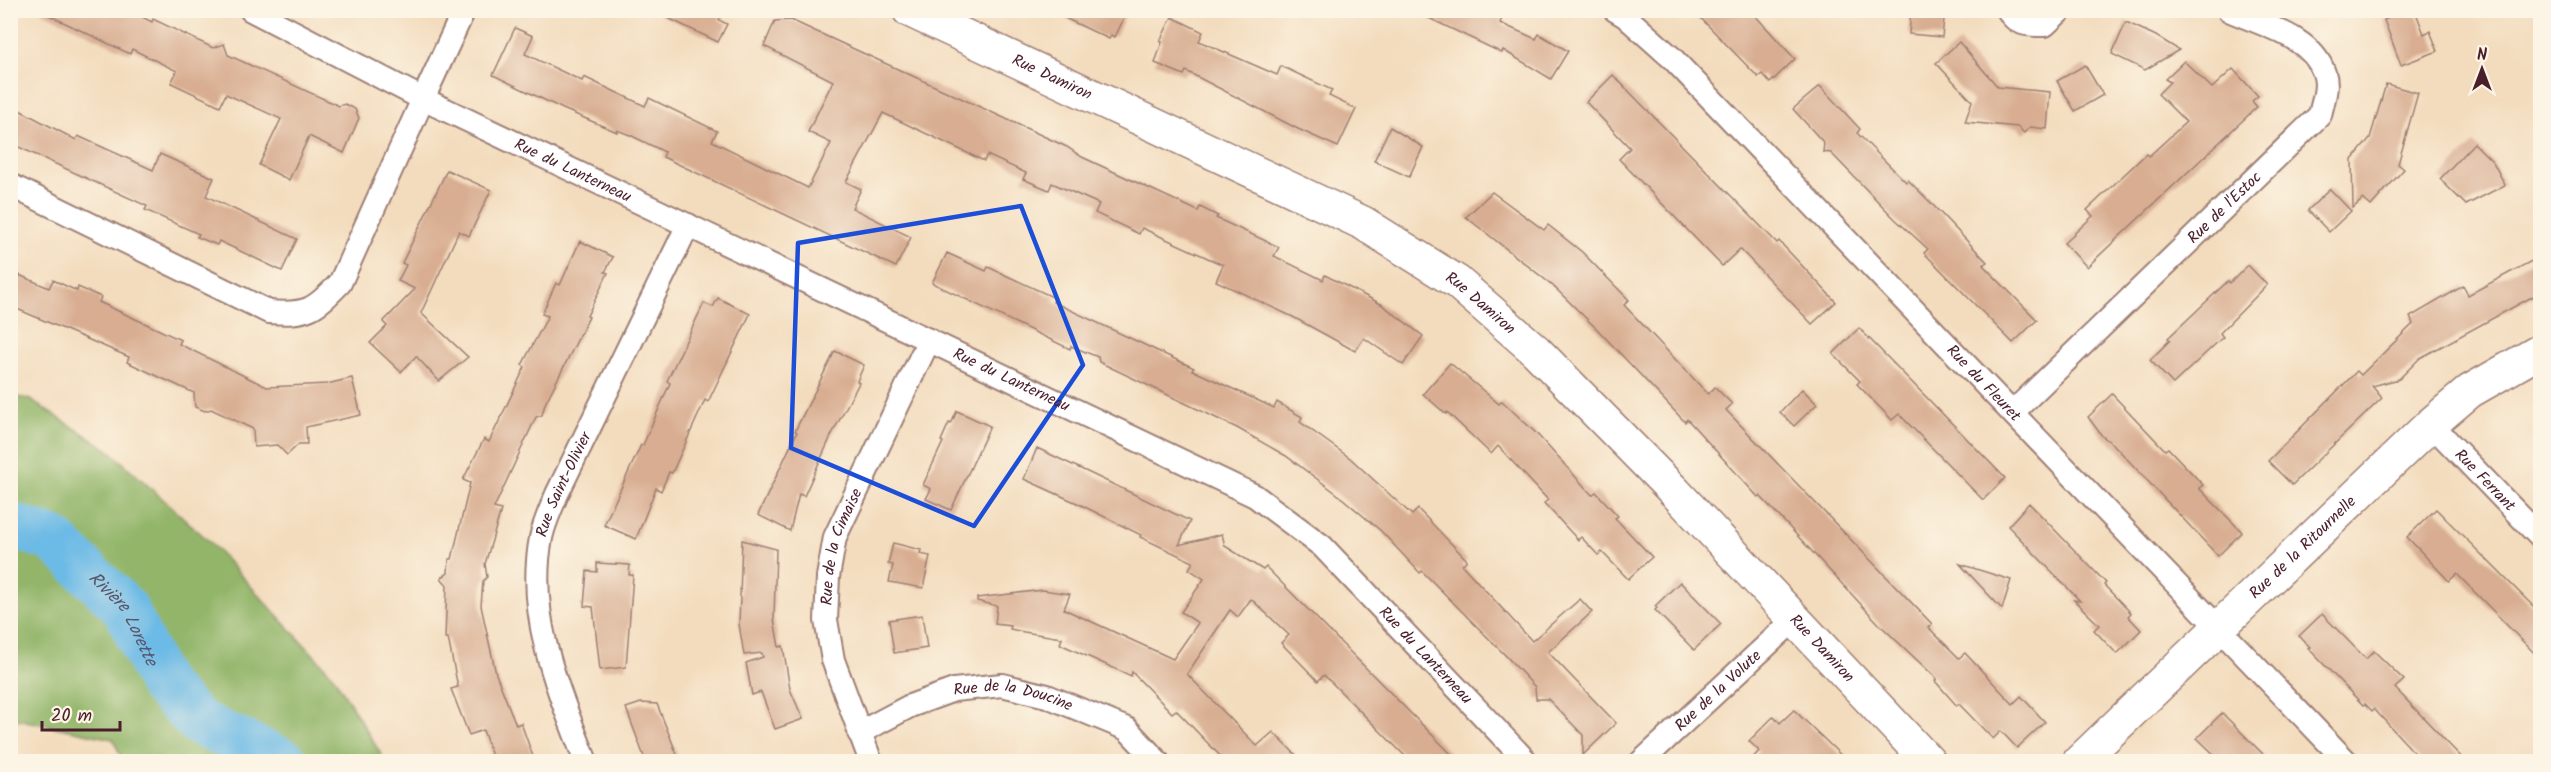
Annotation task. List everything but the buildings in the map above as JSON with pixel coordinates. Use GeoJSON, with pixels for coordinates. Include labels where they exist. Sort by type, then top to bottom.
{"type":"FeatureCollection","features":[{"type":"Feature","properties":{"kind":"street","name":"Rue du Lanterneau"},"geometry":{"type":"LineString","coordinates":[[251,10],[423,99],[1263,501],[1322,546],[1527,762]]}},
{"type":"Feature","properties":{"kind":"street"},"geometry":{"type":"LineString","coordinates":[[10,185],[234,297],[269,312],[296,314],[319,305],[340,283],[464,10]]}},
{"type":"Feature","properties":{"kind":"street","name":"Rue Damiron"},"geometry":{"type":"LineString","coordinates":[[909,10],[1363,223],[1457,282],[1536,351],[1675,492],[1929,762]]}},
{"type":"Feature","properties":{"kind":"street","name":"Rue du Fleuret"},"geometry":{"type":"LineString","coordinates":[[1615,10],[1625,16],[1672,58],[2347,762]]}},
{"type":"Feature","properties":{"kind":"street"},"geometry":{"type":"LineString","coordinates":[[2008,10],[2011,16],[2024,25],[2045,25],[2061,10]]}},
{"type":"Feature","properties":{"kind":"street","name":"Rue de l'Estoc"},"geometry":{"type":"LineString","coordinates":[[2013,412],[2320,115],[2326,91],[2325,74],[2316,57],[2302,42],[2229,10]]}},
{"type":"Feature","properties":{"kind":"street","name":"Rue Saint-Olivier"},"geometry":{"type":"LineString","coordinates":[[586,762],[551,671],[538,612],[538,558],[542,535],[557,494],[688,225]]}},
{"type":"Feature","properties":{"kind":"street","name":"Rue de la Cimaise"},"geometry":{"type":"LineString","coordinates":[[871,762],[833,660],[826,620],[828,578],[835,537],[929,340]]}},
{"type":"Feature","properties":{"kind":"street","name":"Rue de la Ritournelle"},"geometry":{"type":"LineString","coordinates":[[2079,762],[2431,424],[2470,391],[2541,351]]}},
{"type":"Feature","properties":{"kind":"street","name":"Rue Ferrant"},"geometry":{"type":"LineString","coordinates":[[2431,424],[2541,537]]}},
{"type":"Feature","properties":{"kind":"street","name":"Rue de la Volute"},"geometry":{"type":"LineString","coordinates":[[1641,762],[1794,620]]}},
{"type":"Feature","properties":{"kind":"street","name":"Rue de la Doucine"},"geometry":{"type":"LineString","coordinates":[[859,733],[909,706],[954,690],[1002,685],[1047,696],[1127,729],[1158,762]]}},
{"type":"Feature","properties":{"kind":"highlighted area"},"geometry":{"type":"Polygon","coordinates":[[[1021,206],[1083,365],[974,526],[791,448],[798,243],[1021,206]]]}},
{"type":"Feature","properties":{"kind":"green space"},"geometry":{"type":"Polygon","coordinates":[[[10,396],[29,399],[109,450],[211,543],[334,677],[385,761],[123,761],[113,739],[11,718],[10,396]]]}},
{"type":"Feature","properties":{"kind":"waterway","name":"Rivière Lorette"},"geometry":{"type":"LineString","coordinates":[[10,525],[53,539],[125,608],[161,684],[199,723],[285,762]]}}]}
